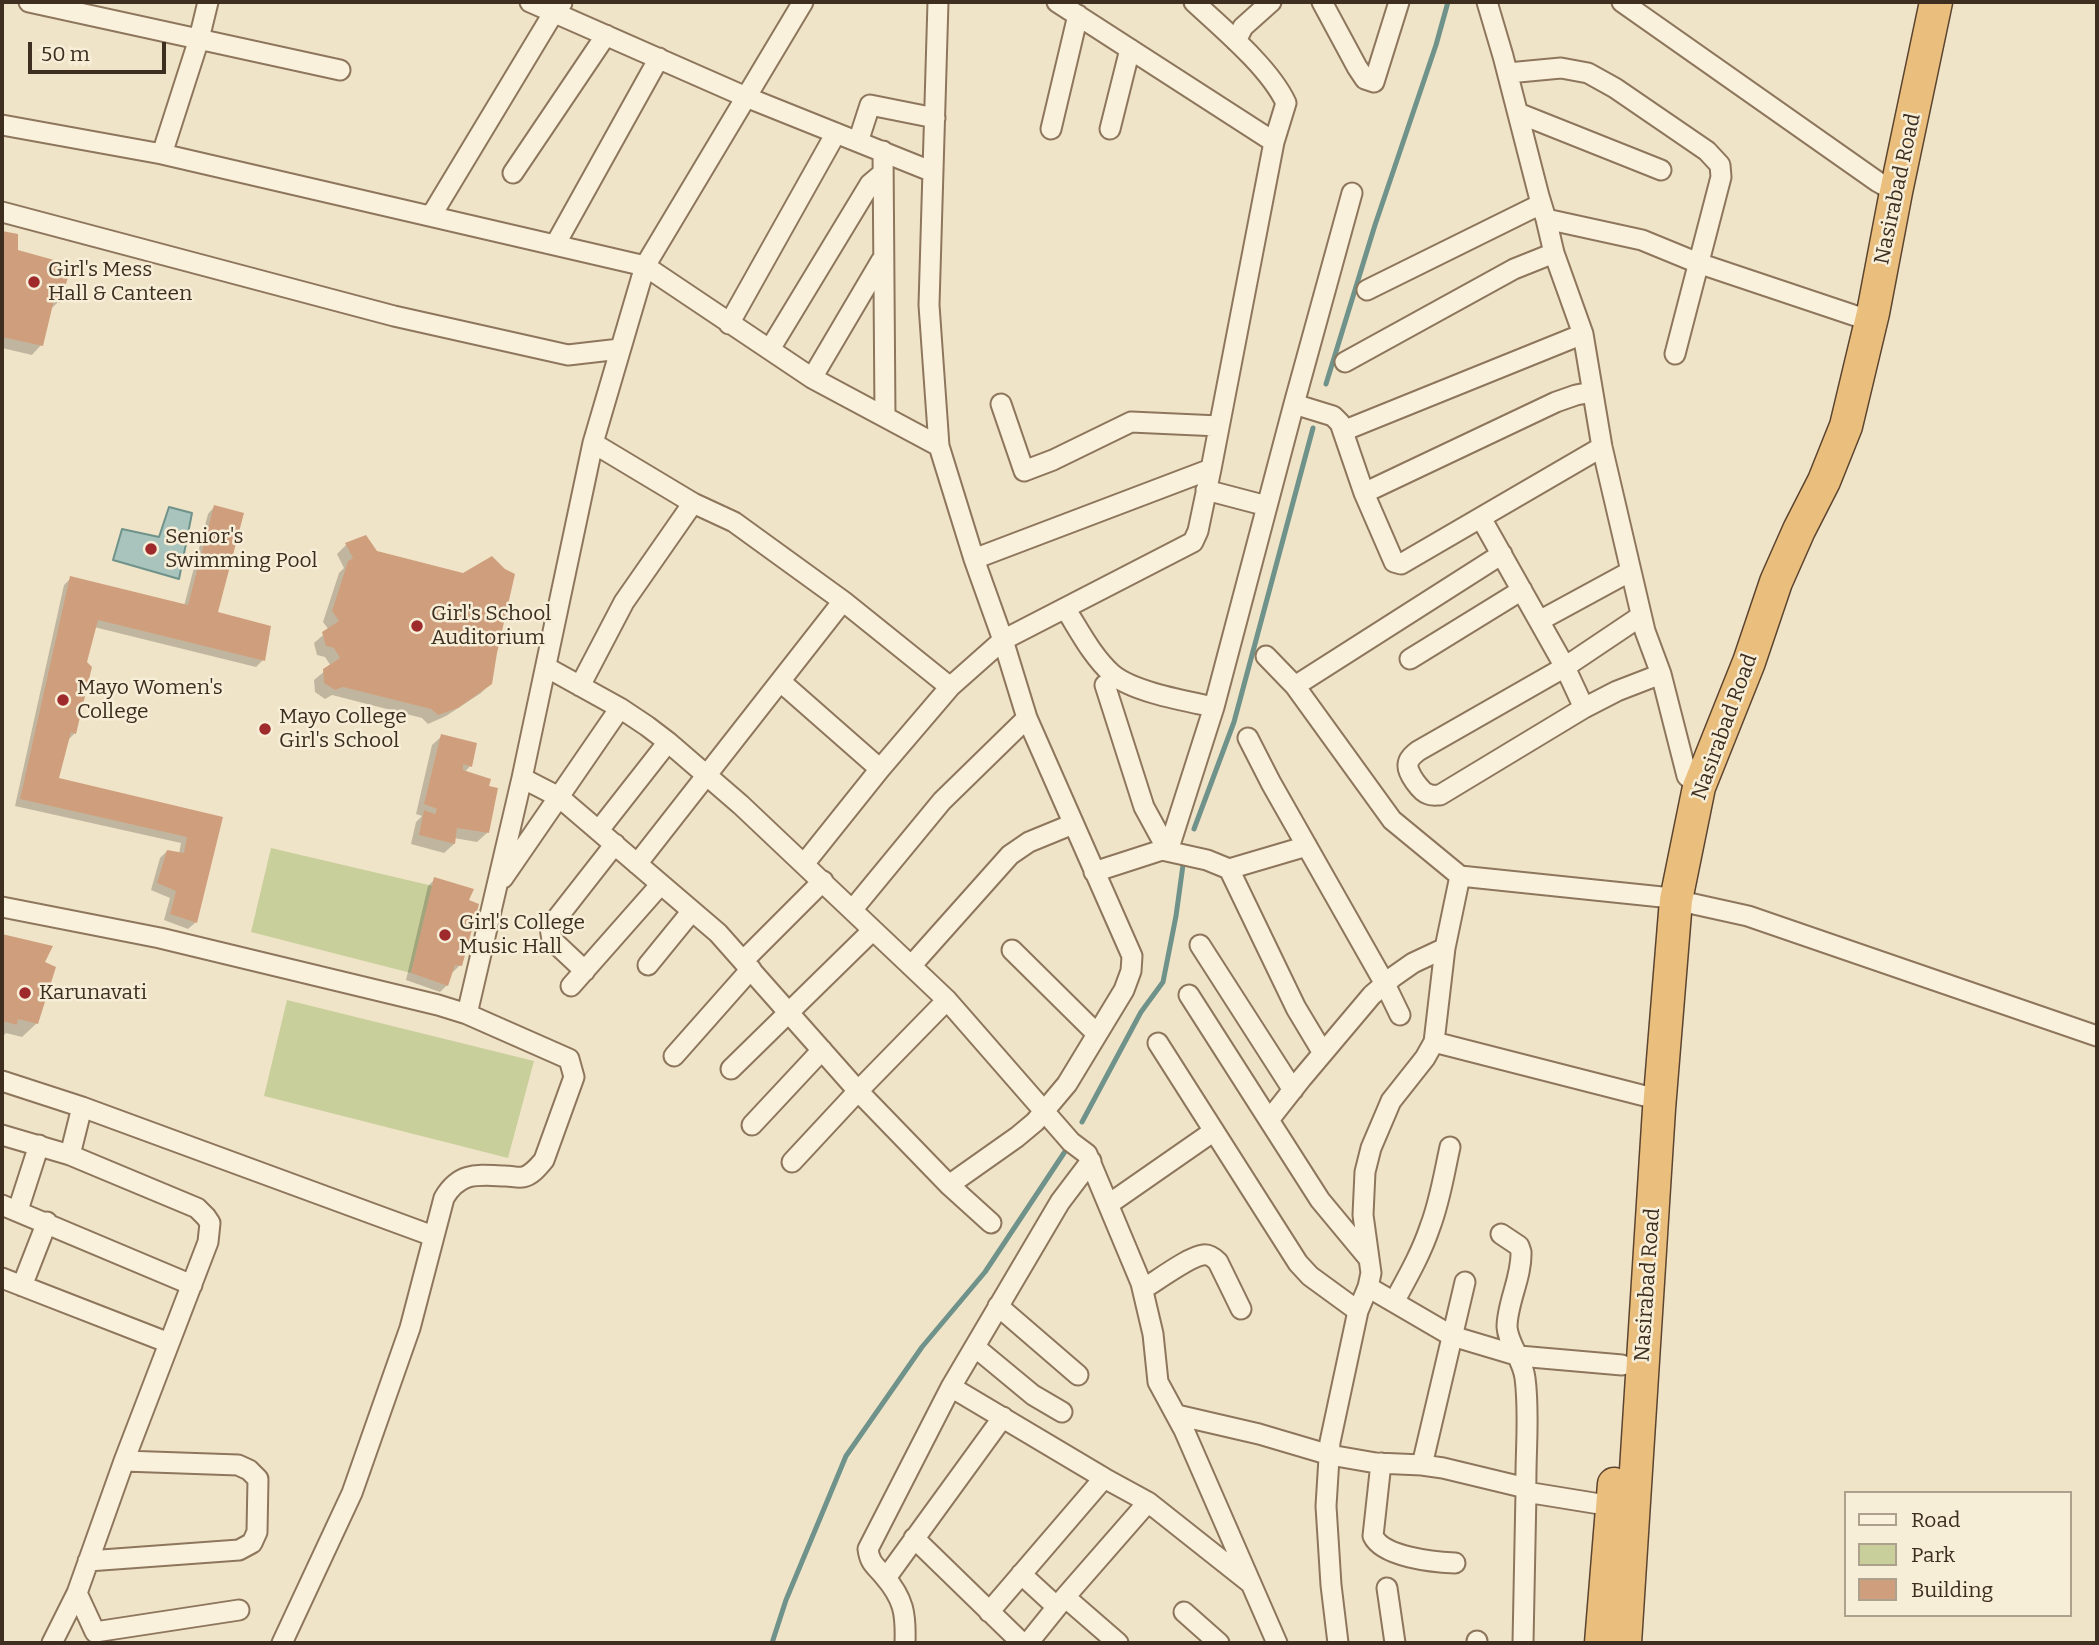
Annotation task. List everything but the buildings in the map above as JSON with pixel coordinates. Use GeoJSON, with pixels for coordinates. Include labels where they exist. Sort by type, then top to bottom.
{"type":"FeatureCollection","features":[{"type":"Feature","properties":{"kind":"highway","name":"Nasirabad Road"},"geometry":{"type":"LineString","coordinates":[[1601,1643],[1645,1096],[1669,899],[1693,781],[1838,425],[1873,313],[1887,187],[1918,2]]}},
{"type":"Feature","properties":{"kind":"highway","name":"Nasirabad Road"},"geometry":{"type":"LineString","coordinates":[[1838,425],[1856,316],[1936,2]]}},
{"type":"Feature","properties":{"kind":"highway","name":"Nasirabad Road"},"geometry":{"type":"LineString","coordinates":[[1625,1643],[1659,1109],[1669,899]]}},
{"type":"Feature","properties":{"kind":"street"},"geometry":{"type":"LineString","coordinates":[[29,2],[340,70]]}},
{"type":"Feature","properties":{"kind":"street"},"geometry":{"type":"LineString","coordinates":[[162,154],[199,39],[208,2]]}},
{"type":"Feature","properties":{"kind":"street"},"geometry":{"type":"LineString","coordinates":[[530,2],[558,7],[606,35],[746,97],[933,172]]}},
{"type":"Feature","properties":{"kind":"street"},"geometry":{"type":"LineString","coordinates":[[467,1014],[522,778],[593,443],[645,266],[803,2]]}},
{"type":"Feature","properties":{"kind":"street"},"geometry":{"type":"LineString","coordinates":[[938,2],[929,305],[939,446],[1027,718],[1132,956],[1125,990],[1067,1084],[1035,1122],[950,1185]]}},
{"type":"Feature","properties":{"kind":"street"},"geometry":{"type":"LineString","coordinates":[[1057,2],[1275,142]]}},
{"type":"Feature","properties":{"kind":"street"},"geometry":{"type":"LineString","coordinates":[[804,864],[950,687],[1003,640],[1193,542],[1198,531],[1275,142],[1286,103],[1279,89],[1236,41],[1194,2]]}},
{"type":"Feature","properties":{"kind":"street"},"geometry":{"type":"LineString","coordinates":[[1236,41],[1243,27],[1270,2]]}},
{"type":"Feature","properties":{"kind":"street"},"geometry":{"type":"LineString","coordinates":[[1322,2],[1357,67],[1365,79],[1374,82],[1399,2]]}},
{"type":"Feature","properties":{"kind":"street"},"geometry":{"type":"LineString","coordinates":[[1487,2],[1554,253],[1583,334],[1602,447],[1641,616],[1693,781]]}},
{"type":"Feature","properties":{"kind":"street"},"geometry":{"type":"LineString","coordinates":[[1622,2],[1887,187]]}},
{"type":"Feature","properties":{"kind":"street"},"geometry":{"type":"LineString","coordinates":[[431,216],[558,7]]}},
{"type":"Feature","properties":{"kind":"street"},"geometry":{"type":"LineString","coordinates":[[1051,129],[1078,15]]}},
{"type":"Feature","properties":{"kind":"street"},"geometry":{"type":"LineString","coordinates":[[513,173],[606,35]]}},
{"type":"Feature","properties":{"kind":"street"},"geometry":{"type":"LineString","coordinates":[[1110,129],[1130,49]]}},
{"type":"Feature","properties":{"kind":"street"},"geometry":{"type":"LineString","coordinates":[[555,246],[659,58]]}},
{"type":"Feature","properties":{"kind":"street"},"geometry":{"type":"LineString","coordinates":[[1507,72],[1561,68],[1588,72],[1707,151],[1720,165],[1721,177],[1675,354]]}},
{"type":"Feature","properties":{"kind":"street"},"geometry":{"type":"LineString","coordinates":[[858,142],[870,105],[934,118]]}},
{"type":"Feature","properties":{"kind":"street"},"geometry":{"type":"LineString","coordinates":[[1518,113],[1661,170]]}},
{"type":"Feature","properties":{"kind":"street"},"geometry":{"type":"LineString","coordinates":[[2,125],[162,154],[645,266],[812,378],[939,446]]}},
{"type":"Feature","properties":{"kind":"street"},"geometry":{"type":"LineString","coordinates":[[729,324],[836,133]]}},
{"type":"Feature","properties":{"kind":"street"},"geometry":{"type":"LineString","coordinates":[[883,151],[885,417]]}},
{"type":"Feature","properties":{"kind":"street"},"geometry":{"type":"LineString","coordinates":[[770,349],[870,184],[883,173]]}},
{"type":"Feature","properties":{"kind":"street"},"geometry":{"type":"LineString","coordinates":[[1173,852],[1267,506],[1299,406],[1352,193]]}},
{"type":"Feature","properties":{"kind":"street"},"geometry":{"type":"LineString","coordinates":[[1367,290],[1544,211],[1642,240],[1698,263],[1856,316]]}},
{"type":"Feature","properties":{"kind":"street"},"geometry":{"type":"LineString","coordinates":[[2,212],[394,316],[568,355],[621,349]]}},
{"type":"Feature","properties":{"kind":"street"},"geometry":{"type":"LineString","coordinates":[[1345,362],[1514,269],[1554,253]]}},
{"type":"Feature","properties":{"kind":"street"},"geometry":{"type":"LineString","coordinates":[[812,378],[882,259]]}},
{"type":"Feature","properties":{"kind":"street"},"geometry":{"type":"LineString","coordinates":[[1338,424],[1583,334]]}},
{"type":"Feature","properties":{"kind":"street"},"geometry":{"type":"LineString","coordinates":[[1364,493],[1556,402],[1592,392]]}},
{"type":"Feature","properties":{"kind":"street"},"geometry":{"type":"LineString","coordinates":[[1001,404],[1024,471],[1131,422],[1219,426]]}},
{"type":"Feature","properties":{"kind":"street"},"geometry":{"type":"LineString","coordinates":[[1299,406],[1338,424],[1364,493],[1397,564],[1602,447]]}},
{"type":"Feature","properties":{"kind":"street"},"geometry":{"type":"LineString","coordinates":[[593,443],[693,503],[734,522],[843,601],[950,687]]}},
{"type":"Feature","properties":{"kind":"street"},"geometry":{"type":"LineString","coordinates":[[974,559],[1211,469]]}},
{"type":"Feature","properties":{"kind":"street"},"geometry":{"type":"LineString","coordinates":[[1206,490],[1267,506]]}},
{"type":"Feature","properties":{"kind":"street"},"geometry":{"type":"LineString","coordinates":[[580,686],[624,602],[693,503]]}},
{"type":"Feature","properties":{"kind":"street"},"geometry":{"type":"LineString","coordinates":[[1481,518],[1565,667],[1584,708]]}},
{"type":"Feature","properties":{"kind":"street"},"geometry":{"type":"LineString","coordinates":[[1295,686],[1502,554]]}},
{"type":"Feature","properties":{"kind":"street"},"geometry":{"type":"LineString","coordinates":[[1539,621],[1631,571]]}},
{"type":"Feature","properties":{"kind":"street"},"geometry":{"type":"LineString","coordinates":[[1410,659],[1522,590]]}},
{"type":"Feature","properties":{"kind":"street"},"geometry":{"type":"LineString","coordinates":[[637,864],[843,601]]}},
{"type":"Feature","properties":{"kind":"street"},"geometry":{"type":"LineString","coordinates":[[1065,608],[1098,660],[1114,676],[1163,695],[1214,707]]}},
{"type":"Feature","properties":{"kind":"street"},"geometry":{"type":"LineString","coordinates":[[1641,616],[1565,667],[1418,751],[1411,756],[1408,770],[1423,791],[1430,795],[1440,795],[1584,708],[1617,691],[1661,674]]}},
{"type":"Feature","properties":{"kind":"street"},"geometry":{"type":"LineString","coordinates":[[1266,656],[1295,686],[1392,820],[1460,876],[1669,899],[1748,916],[2097,1036]]}},
{"type":"Feature","properties":{"kind":"street"},"geometry":{"type":"LineString","coordinates":[[546,667],[620,708],[668,742],[707,776],[823,881],[947,1000],[1071,1142],[1089,1158],[1143,1289],[1153,1334],[1158,1382],[1177,1415],[1277,1643]]}},
{"type":"Feature","properties":{"kind":"street"},"geometry":{"type":"LineString","coordinates":[[781,682],[880,769]]}},
{"type":"Feature","properties":{"kind":"street"},"geometry":{"type":"LineString","coordinates":[[1105,685],[1144,807],[1173,852]]}},
{"type":"Feature","properties":{"kind":"street"},"geometry":{"type":"LineString","coordinates":[[496,887],[620,708]]}},
{"type":"Feature","properties":{"kind":"street"},"geometry":{"type":"LineString","coordinates":[[853,909],[942,801],[1027,718]]}},
{"type":"Feature","properties":{"kind":"street"},"geometry":{"type":"LineString","coordinates":[[1248,738],[1400,1015]]}},
{"type":"Feature","properties":{"kind":"street"},"geometry":{"type":"LineString","coordinates":[[598,830],[668,742]]}},
{"type":"Feature","properties":{"kind":"street"},"geometry":{"type":"LineString","coordinates":[[522,778],[559,797],[718,933],[859,1091],[950,1185],[991,1223]]}},
{"type":"Feature","properties":{"kind":"street"},"geometry":{"type":"LineString","coordinates":[[911,966],[1010,855],[1029,842],[1073,824]]}},
{"type":"Feature","properties":{"kind":"street"},"geometry":{"type":"LineString","coordinates":[[585,971],[552,940],[550,927],[615,844]]}},
{"type":"Feature","properties":{"kind":"street"},"geometry":{"type":"LineString","coordinates":[[1094,872],[1162,850],[1207,860],[1230,869],[1307,846]]}},
{"type":"Feature","properties":{"kind":"street"},"geometry":{"type":"LineString","coordinates":[[1230,869],[1296,1008],[1322,1053]]}},
{"type":"Feature","properties":{"kind":"street"},"geometry":{"type":"LineString","coordinates":[[1338,1643],[1326,1506],[1329,1455],[1340,1394],[1358,1311],[1371,1273],[1363,1215],[1365,1172],[1371,1148],[1391,1101],[1425,1058],[1434,1042],[1445,948],[1460,876]]}},
{"type":"Feature","properties":{"kind":"street"},"geometry":{"type":"LineString","coordinates":[[674,1056],[747,965],[823,881]]}},
{"type":"Feature","properties":{"kind":"street"},"geometry":{"type":"LineString","coordinates":[[571,986],[661,884]]}},
{"type":"Feature","properties":{"kind":"street"},"geometry":{"type":"LineString","coordinates":[[2,906],[160,938],[438,1005],[467,1014],[569,1059],[574,1077],[544,1160],[536,1170],[523,1177],[471,1175],[459,1181],[444,1198],[410,1328],[352,1493],[282,1643]]}},
{"type":"Feature","properties":{"kind":"street"},"geometry":{"type":"LineString","coordinates":[[648,965],[692,911]]}},
{"type":"Feature","properties":{"kind":"street"},"geometry":{"type":"LineString","coordinates":[[731,1069],[873,930]]}},
{"type":"Feature","properties":{"kind":"street"},"geometry":{"type":"LineString","coordinates":[[1200,945],[1293,1090]]}},
{"type":"Feature","properties":{"kind":"street"},"geometry":{"type":"LineString","coordinates":[[1269,1120],[1372,995],[1413,963],[1445,948]]}},
{"type":"Feature","properties":{"kind":"street"},"geometry":{"type":"LineString","coordinates":[[1012,950],[1097,1034]]}},
{"type":"Feature","properties":{"kind":"street"},"geometry":{"type":"LineString","coordinates":[[1189,995],[1320,1200],[1370,1260]]}},
{"type":"Feature","properties":{"kind":"street"},"geometry":{"type":"LineString","coordinates":[[792,1162],[947,1000]]}},
{"type":"Feature","properties":{"kind":"street"},"geometry":{"type":"LineString","coordinates":[[1434,1042],[1645,1096]]}},
{"type":"Feature","properties":{"kind":"street"},"geometry":{"type":"LineString","coordinates":[[1158,1043],[1298,1263],[1310,1276],[1358,1311]]}},
{"type":"Feature","properties":{"kind":"street"},"geometry":{"type":"LineString","coordinates":[[752,1125],[822,1050]]}},
{"type":"Feature","properties":{"kind":"street"},"geometry":{"type":"LineString","coordinates":[[2,1081],[82,1107],[433,1236]]}},
{"type":"Feature","properties":{"kind":"street"},"geometry":{"type":"LineString","coordinates":[[70,1155],[82,1107]]}},
{"type":"Feature","properties":{"kind":"street"},"geometry":{"type":"LineString","coordinates":[[1109,1204],[1214,1131]]}},
{"type":"Feature","properties":{"kind":"street"},"geometry":{"type":"LineString","coordinates":[[2,1135],[70,1155],[197,1208],[210,1223],[210,1233],[192,1285],[124,1461],[77,1593],[52,1643]]}},
{"type":"Feature","properties":{"kind":"street"},"geometry":{"type":"LineString","coordinates":[[39,1144],[10,1207],[192,1285]]}},
{"type":"Feature","properties":{"kind":"street"},"geometry":{"type":"LineString","coordinates":[[1394,1302],[1420,1253],[1430,1227],[1450,1147]]}},
{"type":"Feature","properties":{"kind":"street"},"geometry":{"type":"LineString","coordinates":[[919,1643],[905,1636],[905,1610],[886,1578],[870,1562],[868,1549],[951,1387],[1060,1202],[1089,1158]]}},
{"type":"Feature","properties":{"kind":"street"},"geometry":{"type":"LineString","coordinates":[[22,1286],[47,1222]]}},
{"type":"Feature","properties":{"kind":"street"},"geometry":{"type":"LineString","coordinates":[[1501,1234],[1513,1241],[1521,1252],[1507,1326],[1525,1373],[1528,1398],[1523,1643]]}},
{"type":"Feature","properties":{"kind":"street"},"geometry":{"type":"LineString","coordinates":[[1143,1289],[1194,1258],[1204,1255],[1213,1257],[1218,1262],[1241,1309]]}},
{"type":"Feature","properties":{"kind":"street"},"geometry":{"type":"LineString","coordinates":[[2,1278],[169,1343]]}},
{"type":"Feature","properties":{"kind":"street"},"geometry":{"type":"LineString","coordinates":[[1422,1465],[1465,1282]]}},
{"type":"Feature","properties":{"kind":"street"},"geometry":{"type":"LineString","coordinates":[[1368,1287],[1452,1336],[1519,1356],[1622,1365]]}},
{"type":"Feature","properties":{"kind":"street"},"geometry":{"type":"LineString","coordinates":[[998,1306],[1078,1375]]}},
{"type":"Feature","properties":{"kind":"street"},"geometry":{"type":"LineString","coordinates":[[975,1347],[1033,1395],[1062,1412]]}},
{"type":"Feature","properties":{"kind":"street"},"geometry":{"type":"LineString","coordinates":[[951,1387],[1148,1502],[1253,1585]]}},
{"type":"Feature","properties":{"kind":"street"},"geometry":{"type":"LineString","coordinates":[[1177,1415],[1259,1434],[1329,1455],[1381,1463],[1422,1465],[1526,1490],[1612,1506]]}},
{"type":"Feature","properties":{"kind":"street"},"geometry":{"type":"LineString","coordinates":[[886,1578],[1003,1417]]}},
{"type":"Feature","properties":{"kind":"street"},"geometry":{"type":"LineString","coordinates":[[88,1560],[239,1550],[252,1543],[257,1532],[258,1479],[249,1470],[232,1464],[124,1461]]}},
{"type":"Feature","properties":{"kind":"street"},"geometry":{"type":"LineString","coordinates":[[1381,1463],[1373,1536],[1376,1542],[1398,1554],[1434,1562],[1455,1563]]}},
{"type":"Feature","properties":{"kind":"street"},"geometry":{"type":"LineString","coordinates":[[989,1612],[1104,1478]]}},
{"type":"Feature","properties":{"kind":"street"},"geometry":{"type":"LineString","coordinates":[[1028,1643],[1148,1502]]}},
{"type":"Feature","properties":{"kind":"street"},"geometry":{"type":"LineString","coordinates":[[914,1538],[1021,1643]]}},
{"type":"Feature","properties":{"kind":"street"},"geometry":{"type":"LineString","coordinates":[[1021,1574],[1118,1643]]}},
{"type":"Feature","properties":{"kind":"street"},"geometry":{"type":"LineString","coordinates":[[1387,1588],[1395,1643]]}},
{"type":"Feature","properties":{"kind":"street"},"geometry":{"type":"LineString","coordinates":[[77,1593],[102,1638],[239,1610]]}},
{"type":"Feature","properties":{"kind":"street"},"geometry":{"type":"LineString","coordinates":[[1184,1612],[1219,1643]]}},
{"type":"Feature","properties":{"kind":"green space"},"geometry":{"type":"Polygon","coordinates":[[[271,848],[433,886],[411,973],[251,932],[271,848]]]}},
{"type":"Feature","properties":{"kind":"green space"},"geometry":{"type":"Polygon","coordinates":[[[287,1000],[534,1061],[508,1158],[264,1096],[287,1000]]]}},
{"type":"Feature","properties":{"kind":"water","name":"Senior's Swimming Pool"},"geometry":{"type":"Polygon","coordinates":[[[169,507],[192,513],[179,579],[113,560],[122,529],[159,537],[169,507]]]}},
{"type":"Feature","properties":{"kind":"waterway"},"geometry":{"type":"LineString","coordinates":[[1326,384],[1448,2]]}},
{"type":"Feature","properties":{"kind":"waterway"},"geometry":{"type":"LineString","coordinates":[[1194,829],[1234,722],[1313,428]]}},
{"type":"Feature","properties":{"kind":"waterway"},"geometry":{"type":"LineString","coordinates":[[1082,1122],[1141,1012],[1163,982],[1183,865]]}},
{"type":"Feature","properties":{"kind":"waterway"},"geometry":{"type":"LineString","coordinates":[[772,1643],[786,1600],[846,1456],[922,1347],[985,1272],[1066,1150]]}},
{"type":"Feature","properties":{"kind":"place","name":"Girl's Mess Hall & Canteen"},"geometry":{"type":"Point","coordinates":[34,282]}},
{"type":"Feature","properties":{"kind":"place","name":"Senior's Swimming Pool"},"geometry":{"type":"Point","coordinates":[151,549]}},
{"type":"Feature","properties":{"kind":"place","name":"Girl's School Auditorium"},"geometry":{"type":"Point","coordinates":[417,626]}},
{"type":"Feature","properties":{"kind":"place","name":"Mayo Women's College"},"geometry":{"type":"Point","coordinates":[63,700]}},
{"type":"Feature","properties":{"kind":"place","name":"Mayo College Girl's School"},"geometry":{"type":"Point","coordinates":[265,729]}},
{"type":"Feature","properties":{"kind":"place","name":"Girl's College Music Hall"},"geometry":{"type":"Point","coordinates":[445,935]}},
{"type":"Feature","properties":{"kind":"place","name":"Karunavati"},"geometry":{"type":"Point","coordinates":[25,993]}}]}
